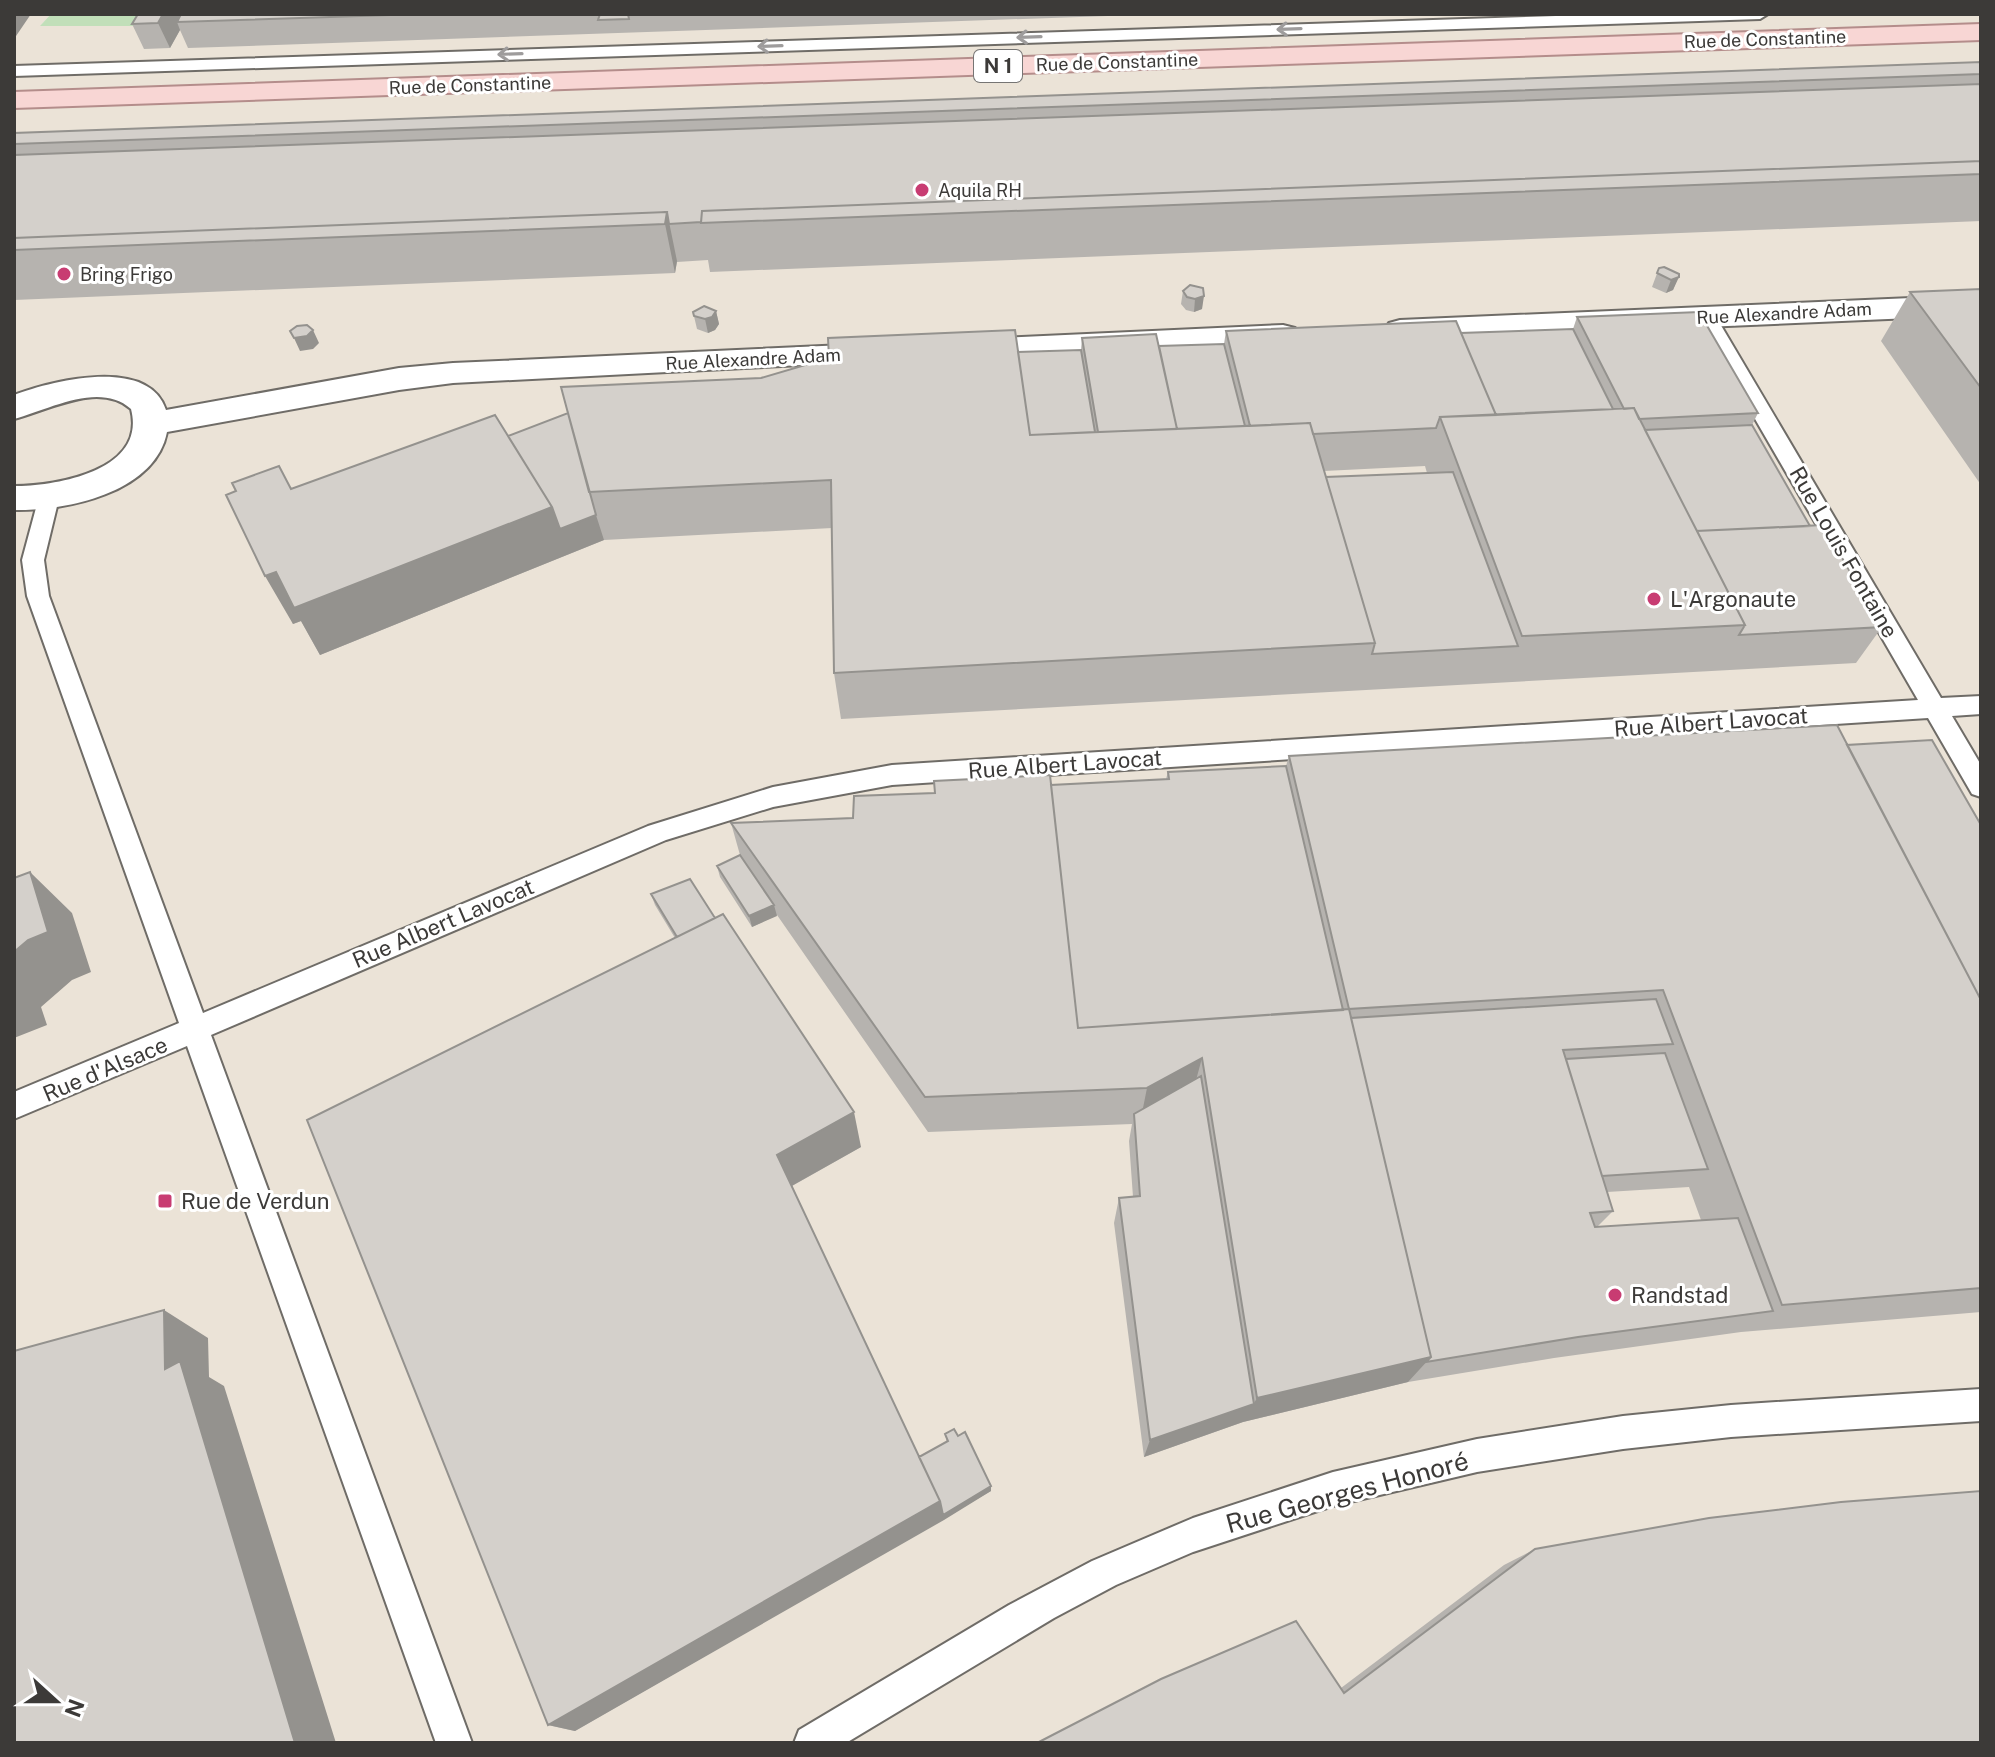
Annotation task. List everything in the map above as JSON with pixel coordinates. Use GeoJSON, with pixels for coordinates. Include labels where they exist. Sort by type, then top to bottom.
{"type":"FeatureCollection","features":[{"type":"Feature","properties":{"kind":"main road","name":"Rue de Constantine"},"geometry":{"type":"LineString","coordinates":[[14,100],[1981,32]]}},
{"type":"Feature","properties":{"kind":"street","name":"Rue Alexandre Adam"},"geometry":{"type":"LineString","coordinates":[[1363,332],[1981,305]]}},
{"type":"Feature","properties":{"kind":"street","name":"Rue Alexandre Adam"},"geometry":{"type":"LineString","coordinates":[[152,424],[399,379],[484,370],[1315,334]]}},
{"type":"Feature","properties":{"kind":"street"},"geometry":{"type":"LineString","coordinates":[[14,408],[61,390],[110,388],[138,398],[148,409],[152,424],[142,449],[115,473],[76,491],[31,498]]}},
{"type":"Feature","properties":{"kind":"lane"},"geometry":{"type":"LineString","coordinates":[[14,71],[1759,14]]}},
{"type":"Feature","properties":{"kind":"lane","name":"Rue Louis Fontaine"},"geometry":{"type":"LineString","coordinates":[[1706,317],[1981,787]]}},
{"type":"Feature","properties":{"kind":"lane"},"geometry":{"type":"LineString","coordinates":[[31,498],[33,560],[38,596],[454,1743]]}},
{"type":"Feature","properties":{"kind":"lane","name":"Rue Albert Lavocat"},"geometry":{"type":"LineString","coordinates":[[195,1031],[657,833],[730,807],[841,782],[892,775],[1981,705]]}},
{"type":"Feature","properties":{"kind":"lane","name":"Rue d'Alsace"},"geometry":{"type":"LineString","coordinates":[[14,1106],[195,1031]]}},
{"type":"Feature","properties":{"kind":"lane","name":"Rue Georges Honoré"},"geometry":{"type":"LineString","coordinates":[[812,1743],[1031,1612],[1123,1564],[1211,1529],[1304,1498],[1405,1470],[1484,1454],[1598,1437],[1696,1424],[1981,1405]]}},
{"type":"Feature","properties":{"kind":"shaded area"},"geometry":{"type":"Polygon","coordinates":[[[14,14],[51,14],[41,25],[149,14],[1981,14],[1981,1743],[14,1743],[14,14]]]}},
{"type":"Feature","properties":{"kind":"green space"},"geometry":{"type":"Polygon","coordinates":[[[51,14],[149,14],[140,26],[40,26],[51,14]]]}},
{"type":"Feature","properties":{"kind":"building"},"geometry":{"type":"Polygon","coordinates":[[[138,14],[163,14],[158,23],[132,24],[138,14]]]}},
{"type":"Feature","properties":{"kind":"building"},"geometry":{"type":"Polygon","coordinates":[[[181,14],[421,14],[177,22],[181,14]]]}},
{"type":"Feature","properties":{"kind":"building"},"geometry":{"type":"Polygon","coordinates":[[[600,14],[628,14],[629,19],[598,20],[600,14]]]}},
{"type":"Feature","properties":{"kind":"building"},"geometry":{"type":"Polygon","coordinates":[[[1981,62],[1981,74],[14,144],[14,133],[1981,62]]]}},
{"type":"Feature","properties":{"kind":"building"},"geometry":{"type":"Polygon","coordinates":[[[1981,84],[1981,161],[702,211],[701,222],[669,224],[667,212],[14,238],[14,155],[1981,84]]]}},
{"type":"Feature","properties":{"kind":"building"},"geometry":{"type":"Polygon","coordinates":[[[1981,161],[1981,174],[701,223],[702,211],[1981,161]]]}},
{"type":"Feature","properties":{"kind":"building"},"geometry":{"type":"Polygon","coordinates":[[[667,212],[665,224],[14,250],[14,238],[667,212]]]}},
{"type":"Feature","properties":{"kind":"building"},"geometry":{"type":"Polygon","coordinates":[[[1659,268],[1679,274],[1679,277],[1671,280],[1657,273],[1659,268]]]}},
{"type":"Feature","properties":{"kind":"building"},"geometry":{"type":"Polygon","coordinates":[[[1190,285],[1203,288],[1204,296],[1195,299],[1187,297],[1183,291],[1190,285]]]}},
{"type":"Feature","properties":{"kind":"building"},"geometry":{"type":"Polygon","coordinates":[[[1981,289],[1981,388],[1910,292],[1981,289]]]}},
{"type":"Feature","properties":{"kind":"building"},"geometry":{"type":"Polygon","coordinates":[[[704,306],[716,311],[712,317],[694,316],[693,312],[704,306]]]}},
{"type":"Feature","properties":{"kind":"building"},"geometry":{"type":"Polygon","coordinates":[[[1699,312],[1758,413],[1639,419],[1634,408],[1624,409],[1577,317],[1699,312]]]}},
{"type":"Feature","properties":{"kind":"building"},"geometry":{"type":"Polygon","coordinates":[[[1456,321],[1496,415],[1440,417],[1436,428],[1313,434],[1310,423],[1250,426],[1226,331],[1456,321]]]}},
{"type":"Feature","properties":{"kind":"building"},"geometry":{"type":"Polygon","coordinates":[[[307,325],[313,330],[307,336],[294,338],[290,331],[307,325]]]}},
{"type":"Feature","properties":{"kind":"building"},"geometry":{"type":"Polygon","coordinates":[[[1573,329],[1613,409],[1496,415],[1461,333],[1573,329]]]}},
{"type":"Feature","properties":{"kind":"building"},"geometry":{"type":"Polygon","coordinates":[[[1015,330],[1030,435],[1310,423],[1375,643],[834,673],[831,480],[589,492],[561,387],[761,378],[829,358],[828,338],[1015,330]]]}},
{"type":"Feature","properties":{"kind":"building"},"geometry":{"type":"Polygon","coordinates":[[[1156,334],[1177,429],[1098,432],[1082,338],[1156,334]]]}},
{"type":"Feature","properties":{"kind":"building"},"geometry":{"type":"Polygon","coordinates":[[[1224,344],[1245,426],[1177,429],[1159,346],[1224,344]]]}},
{"type":"Feature","properties":{"kind":"building"},"geometry":{"type":"Polygon","coordinates":[[[1081,350],[1095,432],[1030,435],[1018,352],[1081,350]]]}},
{"type":"Feature","properties":{"kind":"building"},"geometry":{"type":"Polygon","coordinates":[[[1634,408],[1745,625],[1522,636],[1440,417],[1634,408]]]}},
{"type":"Feature","properties":{"kind":"building"},"geometry":{"type":"Polygon","coordinates":[[[568,413],[596,515],[560,529],[552,507],[508,436],[568,413]]]}},
{"type":"Feature","properties":{"kind":"building"},"geometry":{"type":"Polygon","coordinates":[[[495,415],[552,507],[294,608],[276,572],[265,576],[226,495],[236,491],[232,483],[279,466],[291,489],[495,415]]]}},
{"type":"Feature","properties":{"kind":"building"},"geometry":{"type":"Polygon","coordinates":[[[1752,425],[1810,526],[1697,531],[1645,430],[1752,425]]]}},
{"type":"Feature","properties":{"kind":"building"},"geometry":{"type":"Polygon","coordinates":[[[1453,472],[1518,646],[1372,654],[1375,643],[1326,477],[1453,472]]]}},
{"type":"Feature","properties":{"kind":"building"},"geometry":{"type":"Polygon","coordinates":[[[1823,525],[1882,627],[1739,635],[1745,625],[1697,531],[1823,525]]]}},
{"type":"Feature","properties":{"kind":"building"},"geometry":{"type":"Polygon","coordinates":[[[1837,725],[1981,1000],[1981,1288],[1782,1305],[1663,990],[1349,1009],[1289,756],[1837,725]]]}},
{"type":"Feature","properties":{"kind":"building"},"geometry":{"type":"Polygon","coordinates":[[[1932,740],[1981,825],[1981,1000],[1847,745],[1932,740]]]}},
{"type":"Feature","properties":{"kind":"building"},"geometry":{"type":"Polygon","coordinates":[[[1286,766],[1343,1010],[1078,1028],[1051,785],[1169,779],[1168,772],[1286,766]]]}},
{"type":"Feature","properties":{"kind":"building"},"geometry":{"type":"Polygon","coordinates":[[[1050,775],[1078,1028],[1349,1009],[1431,1357],[1257,1398],[1202,1058],[1147,1088],[925,1097],[731,823],[853,818],[854,796],[935,793],[934,781],[1050,775]]]}},
{"type":"Feature","properties":{"kind":"building"},"geometry":{"type":"Polygon","coordinates":[[[740,855],[774,905],[749,916],[717,866],[740,855]]]}},
{"type":"Feature","properties":{"kind":"building"},"geometry":{"type":"Polygon","coordinates":[[[30,872],[48,932],[28,940],[14,952],[14,878],[30,872]]]}},
{"type":"Feature","properties":{"kind":"building"},"geometry":{"type":"Polygon","coordinates":[[[690,879],[715,918],[677,937],[651,894],[690,879]]]}},
{"type":"Feature","properties":{"kind":"building"},"geometry":{"type":"Polygon","coordinates":[[[723,914],[854,1112],[777,1155],[940,1501],[548,1725],[307,1120],[723,914]]]}},
{"type":"Feature","properties":{"kind":"building"},"geometry":{"type":"Polygon","coordinates":[[[1656,999],[1673,1044],[1563,1050],[1613,1211],[1590,1213],[1595,1227],[1738,1218],[1773,1311],[1578,1337],[1426,1362],[1431,1357],[1351,1018],[1656,999]]]}},
{"type":"Feature","properties":{"kind":"building"},"geometry":{"type":"Polygon","coordinates":[[[1665,1053],[1708,1169],[1602,1176],[1566,1059],[1665,1053]]]}},
{"type":"Feature","properties":{"kind":"building"},"geometry":{"type":"Polygon","coordinates":[[[1201,1076],[1254,1404],[1150,1440],[1119,1198],[1140,1196],[1134,1114],[1201,1076]]]}},
{"type":"Feature","properties":{"kind":"building"},"geometry":{"type":"Polygon","coordinates":[[[164,1310],[165,1369],[180,1361],[295,1743],[14,1743],[14,1351],[164,1310]]]}},
{"type":"Feature","properties":{"kind":"building"},"geometry":{"type":"Polygon","coordinates":[[[954,1429],[958,1436],[965,1432],[991,1486],[943,1515],[940,1501],[919,1457],[948,1441],[945,1434],[954,1429]]]}},
{"type":"Feature","properties":{"kind":"building"},"geometry":{"type":"Polygon","coordinates":[[[1981,1491],[1981,1743],[1037,1743],[1161,1679],[1296,1621],[1344,1693],[1535,1549],[1709,1518],[1841,1502],[1981,1491]]]}},
{"type":"Feature","properties":{"kind":"place","name":"Aquila RH"},"geometry":{"type":"Point","coordinates":[922,190]}},
{"type":"Feature","properties":{"kind":"place","name":"Bring Frigo"},"geometry":{"type":"Point","coordinates":[64,274]}},
{"type":"Feature","properties":{"kind":"place","name":"L'Argonaute"},"geometry":{"type":"Point","coordinates":[1654,599]}},
{"type":"Feature","properties":{"kind":"place","name":"Rue de Verdun"},"geometry":{"type":"Point","coordinates":[165,1201]}},
{"type":"Feature","properties":{"kind":"place","name":"Randstad"},"geometry":{"type":"Point","coordinates":[1615,1295]}}]}
